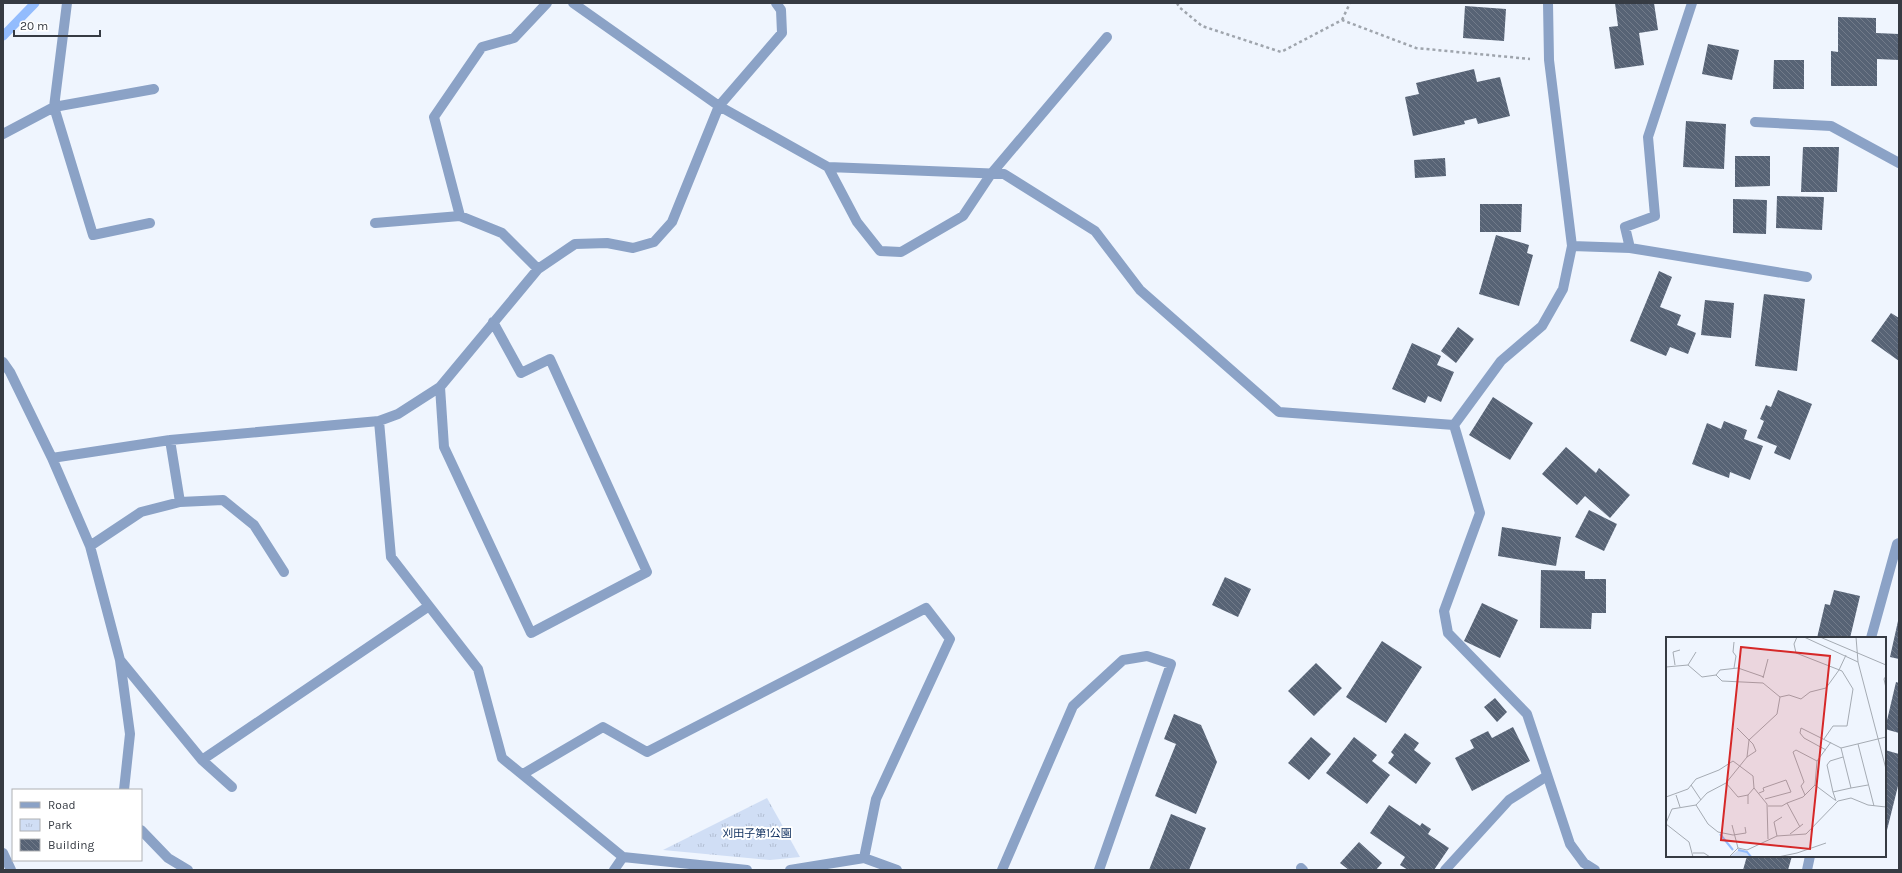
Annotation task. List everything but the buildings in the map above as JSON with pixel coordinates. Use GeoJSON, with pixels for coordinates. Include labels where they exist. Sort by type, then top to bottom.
{"type":"FeatureCollection","features":[{"type":"Feature","properties":{"kind":"street"},"geometry":{"type":"LineString","coordinates":[[67,3],[54,107],[93,235],[150,223]]}},
{"type":"Feature","properties":{"kind":"street"},"geometry":{"type":"LineString","coordinates":[[460,216],[434,117],[482,46],[514,38],[547,3]]}},
{"type":"Feature","properties":{"kind":"street"},"geometry":{"type":"LineString","coordinates":[[573,3],[719,106],[828,167],[1004,174],[1095,231],[1140,290],[1279,412],[1454,425]]}},
{"type":"Feature","properties":{"kind":"street"},"geometry":{"type":"LineString","coordinates":[[52,458],[170,440],[379,421],[398,414],[440,387],[538,269],[575,244],[607,243],[633,248],[654,242],[672,222],[719,106],[782,33],[781,10],[776,3]]}},
{"type":"Feature","properties":{"kind":"street"},"geometry":{"type":"LineString","coordinates":[[1454,425],[1501,361],[1542,326],[1563,289],[1572,246],[1549,60],[1548,3]]}},
{"type":"Feature","properties":{"kind":"street"},"geometry":{"type":"LineString","coordinates":[[1630,248],[1625,227],[1655,216],[1648,137],[1692,3]]}},
{"type":"Feature","properties":{"kind":"street"},"geometry":{"type":"LineString","coordinates":[[828,167],[857,222],[880,251],[901,252],[963,216],[991,174],[1107,37]]}},
{"type":"Feature","properties":{"kind":"street"},"geometry":{"type":"LineString","coordinates":[[3,134],[54,107],[154,89]]}},
{"type":"Feature","properties":{"kind":"street"},"geometry":{"type":"LineString","coordinates":[[1755,122],[1831,126],[1899,163]]}},
{"type":"Feature","properties":{"kind":"street"},"geometry":{"type":"LineString","coordinates":[[375,223],[460,216],[502,233],[538,269]]}},
{"type":"Feature","properties":{"kind":"street"},"geometry":{"type":"LineString","coordinates":[[1572,246],[1630,248],[1807,277]]}},
{"type":"Feature","properties":{"kind":"street"},"geometry":{"type":"LineString","coordinates":[[440,387],[444,447],[532,633],[647,572],[550,359],[521,372],[493,322]]}},
{"type":"Feature","properties":{"kind":"street"},"geometry":{"type":"LineString","coordinates":[[3,362],[10,372],[52,458],[90,546],[120,660],[130,734],[124,789]]}},
{"type":"Feature","properties":{"kind":"street"},"geometry":{"type":"LineString","coordinates":[[379,421],[391,557],[478,669],[502,758],[623,857],[747,870]]}},
{"type":"Feature","properties":{"kind":"street"},"geometry":{"type":"LineString","coordinates":[[1454,425],[1480,513],[1444,611],[1448,633],[1527,714],[1570,844],[1584,863],[1595,870]]}},
{"type":"Feature","properties":{"kind":"street"},"geometry":{"type":"LineString","coordinates":[[170,440],[180,502]]}},
{"type":"Feature","properties":{"kind":"street"},"geometry":{"type":"LineString","coordinates":[[90,546],[141,512],[180,502],[223,500],[254,525],[284,572]]}},
{"type":"Feature","properties":{"kind":"street"},"geometry":{"type":"LineString","coordinates":[[1871,637],[1897,544],[1899,543]]}},
{"type":"Feature","properties":{"kind":"street"},"geometry":{"type":"LineString","coordinates":[[202,760],[428,606]]}},
{"type":"Feature","properties":{"kind":"street"},"geometry":{"type":"LineString","coordinates":[[523,774],[603,727],[647,752],[926,608],[950,639],[876,798],[864,858]]}},
{"type":"Feature","properties":{"kind":"street"},"geometry":{"type":"LineString","coordinates":[[1002,870],[1073,706],[1123,660],[1147,656],[1171,664],[1099,870]]}},
{"type":"Feature","properties":{"kind":"street"},"geometry":{"type":"LineString","coordinates":[[120,660],[202,760],[232,787]]}},
{"type":"Feature","properties":{"kind":"street"},"geometry":{"type":"LineString","coordinates":[[1446,870],[1509,800],[1547,776]]}},
{"type":"Feature","properties":{"kind":"street"},"geometry":{"type":"LineString","coordinates":[[142,831],[168,858],[188,870]]}},
{"type":"Feature","properties":{"kind":"street"},"geometry":{"type":"LineString","coordinates":[[3,853],[11,870]]}},
{"type":"Feature","properties":{"kind":"street"},"geometry":{"type":"LineString","coordinates":[[614,870],[623,857]]}},
{"type":"Feature","properties":{"kind":"street"},"geometry":{"type":"LineString","coordinates":[[1807,870],[1810,857]]}},
{"type":"Feature","properties":{"kind":"street"},"geometry":{"type":"LineString","coordinates":[[790,870],[864,858],[897,870]]}},
{"type":"Feature","properties":{"kind":"path"},"geometry":{"type":"LineString","coordinates":[[1177,3],[1179,7],[1202,26],[1281,52],[1342,20],[1350,3]]}},
{"type":"Feature","properties":{"kind":"path"},"geometry":{"type":"LineString","coordinates":[[1342,20],[1416,48],[1549,60]]}},
{"type":"Feature","properties":{"kind":"green space","name":"刈田子第1公園"},"geometry":{"type":"Polygon","coordinates":[[[767,798],[800,857],[770,860],[663,850],[767,798]]]}},
{"type":"Feature","properties":{"kind":"waterway"},"geometry":{"type":"LineString","coordinates":[[3,36],[35,3]]}}]}
